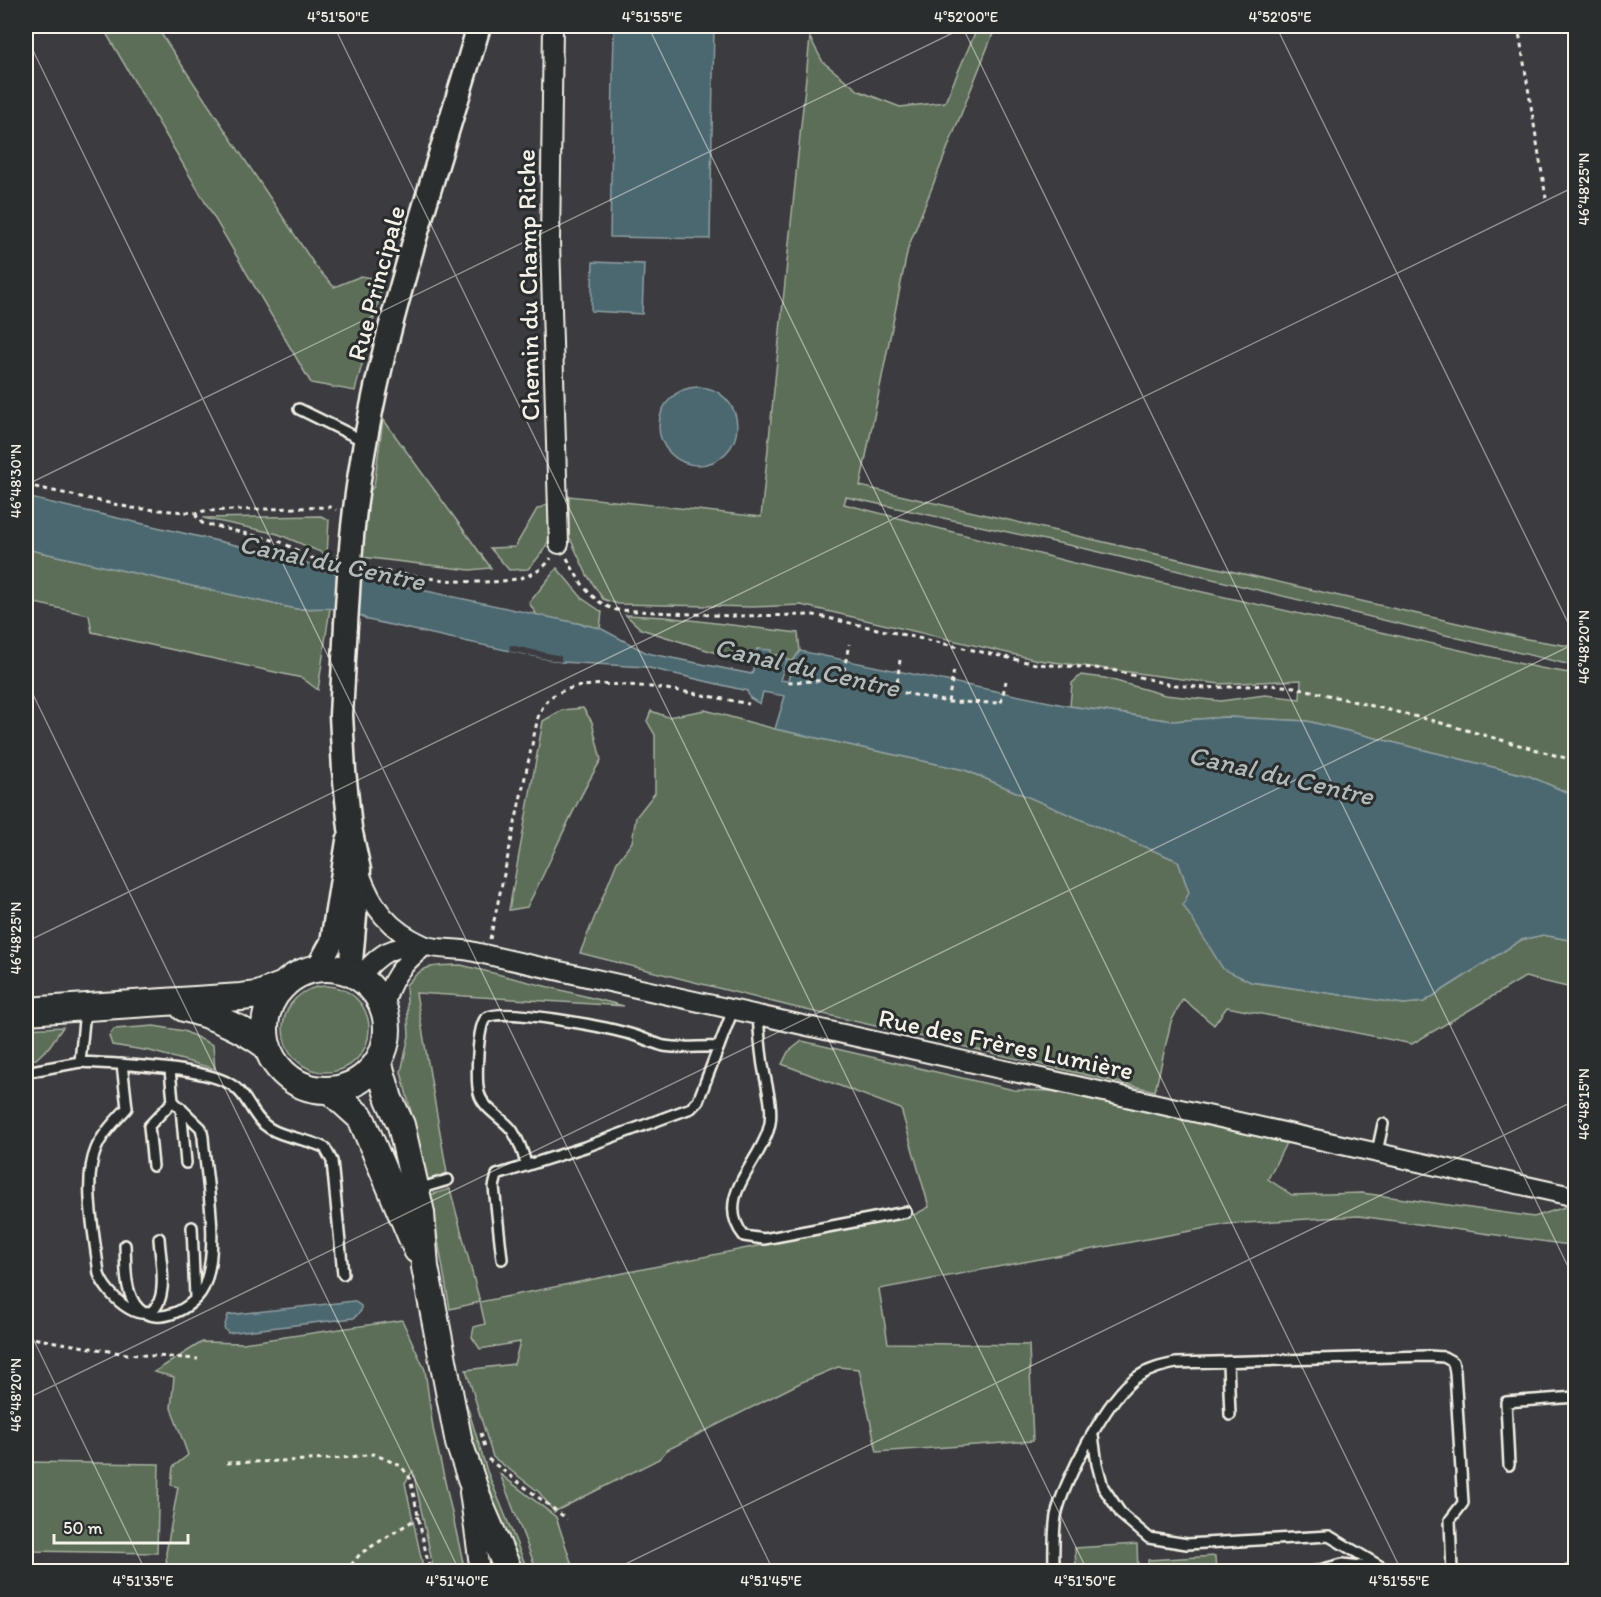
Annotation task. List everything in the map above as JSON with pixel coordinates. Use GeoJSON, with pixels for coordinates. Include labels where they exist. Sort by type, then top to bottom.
{"type":"FeatureCollection","features":[{"type":"Feature","properties":{"kind":"main road"},"geometry":{"type":"LineString","coordinates":[[26,1011],[169,1004],[258,995],[317,969],[328,968],[354,975],[374,992],[384,1009],[387,1036],[378,1061],[358,1081],[324,1097]]}},
{"type":"Feature","properties":{"kind":"main road"},"geometry":{"type":"LineString","coordinates":[[284,985],[267,1014],[268,1047],[273,1060],[294,1081],[318,1090],[324,1097],[362,1119],[424,1267]]}},
{"type":"Feature","properties":{"kind":"main road"},"geometry":{"type":"LineString","coordinates":[[169,1004],[218,1017],[250,1034],[268,1047]]}},
{"type":"Feature","properties":{"kind":"main road"},"geometry":{"type":"LineString","coordinates":[[378,1061],[389,1099],[401,1125],[416,1189],[421,1213],[424,1267],[451,1408],[477,1464],[509,1572]]}},
{"type":"Feature","properties":{"kind":"street","name":"Rue Principale"},"geometry":{"type":"LineString","coordinates":[[350,828],[341,715],[356,484],[386,350],[479,26]]}},
{"type":"Feature","properties":{"kind":"street","name":"Chemin du Champ Riche"},"geometry":{"type":"LineString","coordinates":[[553,26],[550,241],[559,544]]}},
{"type":"Feature","properties":{"kind":"street"},"geometry":{"type":"LineString","coordinates":[[350,828],[359,870],[354,975]]}},
{"type":"Feature","properties":{"kind":"street"},"geometry":{"type":"LineString","coordinates":[[317,969],[332,942],[350,828]]}},
{"type":"Feature","properties":{"kind":"street","name":"Rue des Frères Lumière"},"geometry":{"type":"LineString","coordinates":[[359,870],[369,899],[387,921],[425,946]]}},
{"type":"Feature","properties":{"kind":"street","name":"Rue des Frères Lumière"},"geometry":{"type":"LineString","coordinates":[[354,975],[391,949],[403,945],[456,948],[1575,1197]]}},
{"type":"Feature","properties":{"kind":"street"},"geometry":{"type":"LineString","coordinates":[[384,1009],[387,992],[398,970],[425,946]]}},
{"type":"Feature","properties":{"kind":"street"},"geometry":{"type":"LineString","coordinates":[[477,1464],[480,1572]]}},
{"type":"Feature","properties":{"kind":"lane"},"geometry":{"type":"LineString","coordinates":[[299,409],[364,441]]}},
{"type":"Feature","properties":{"kind":"lane"},"geometry":{"type":"LineString","coordinates":[[80,1062],[85,1008]]}},
{"type":"Feature","properties":{"kind":"lane"},"geometry":{"type":"LineString","coordinates":[[502,1259],[494,1181],[503,1172],[588,1146],[691,1108],[698,1101],[733,1010]]}},
{"type":"Feature","properties":{"kind":"lane"},"geometry":{"type":"LineString","coordinates":[[526,1164],[512,1130],[483,1101],[479,1091],[479,1045],[485,1019],[500,1015],[562,1020],[629,1034],[665,1046],[719,1047]]}},
{"type":"Feature","properties":{"kind":"lane"},"geometry":{"type":"LineString","coordinates":[[758,1016],[769,1099],[769,1129],[738,1184],[734,1207],[737,1228],[744,1236],[764,1239],[906,1212]]}},
{"type":"Feature","properties":{"kind":"lane"},"geometry":{"type":"LineString","coordinates":[[26,1072],[80,1062],[122,1064],[216,1077],[232,1084],[244,1097],[260,1122],[288,1137],[318,1144],[330,1154],[343,1274]]}},
{"type":"Feature","properties":{"kind":"lane"},"geometry":{"type":"LineString","coordinates":[[122,1064],[126,1108],[97,1147],[90,1166],[90,1183],[102,1285],[116,1301],[132,1311],[146,1313],[171,1314],[194,1303],[205,1286],[208,1273],[211,1228],[201,1128],[173,1101],[170,1070]]}},
{"type":"Feature","properties":{"kind":"lane"},"geometry":{"type":"LineString","coordinates":[[153,1166],[149,1126],[173,1101]]}},
{"type":"Feature","properties":{"kind":"lane"},"geometry":{"type":"LineString","coordinates":[[181,1108],[186,1163]]}},
{"type":"Feature","properties":{"kind":"lane"},"geometry":{"type":"LineString","coordinates":[[1377,1152],[1383,1124]]}},
{"type":"Feature","properties":{"kind":"lane"},"geometry":{"type":"LineString","coordinates":[[416,1189],[448,1180]]}},
{"type":"Feature","properties":{"kind":"lane"},"geometry":{"type":"LineString","coordinates":[[192,1227],[196,1287],[194,1303]]}},
{"type":"Feature","properties":{"kind":"lane"},"geometry":{"type":"LineString","coordinates":[[146,1313],[156,1307],[161,1296],[159,1238]]}},
{"type":"Feature","properties":{"kind":"lane"},"geometry":{"type":"LineString","coordinates":[[125,1245],[130,1293],[136,1305],[146,1313]]}},
{"type":"Feature","properties":{"kind":"lane"},"geometry":{"type":"LineString","coordinates":[[1054,1572],[1056,1515],[1071,1475],[1116,1398],[1136,1378],[1155,1367],[1176,1363],[1428,1356],[1444,1357],[1453,1362],[1458,1399],[1462,1503],[1450,1520],[1452,1572]]}},
{"type":"Feature","properties":{"kind":"lane"},"geometry":{"type":"LineString","coordinates":[[1228,1363],[1230,1415]]}},
{"type":"Feature","properties":{"kind":"lane"},"geometry":{"type":"LineString","coordinates":[[1509,1465],[1506,1402],[1575,1397]]}},
{"type":"Feature","properties":{"kind":"lane"},"geometry":{"type":"LineString","coordinates":[[1093,1435],[1103,1487],[1122,1515],[1149,1538],[1187,1544],[1329,1536],[1388,1570]]}},
{"type":"Feature","properties":{"kind":"lane"},"geometry":{"type":"LineString","coordinates":[[1312,1572],[1342,1564],[1388,1570]]}},
{"type":"Feature","properties":{"kind":"path"},"geometry":{"type":"LineString","coordinates":[[1518,26],[1546,198]]}},
{"type":"Feature","properties":{"kind":"path"},"geometry":{"type":"LineString","coordinates":[[26,485],[132,508],[198,513]]}},
{"type":"Feature","properties":{"kind":"path"},"geometry":{"type":"LineString","coordinates":[[559,544],[579,580],[593,597],[604,606],[617,610],[731,616],[814,615],[1008,660],[1108,669],[1167,684],[1205,688],[1268,685],[1295,687],[1434,721],[1575,761]]}},
{"type":"Feature","properties":{"kind":"path"},"geometry":{"type":"LineString","coordinates":[[842,680],[849,644]]}},
{"type":"Feature","properties":{"kind":"path"},"geometry":{"type":"LineString","coordinates":[[896,691],[900,660]]}},
{"type":"Feature","properties":{"kind":"path"},"geometry":{"type":"LineString","coordinates":[[948,702],[954,670]]}},
{"type":"Feature","properties":{"kind":"path"},"geometry":{"type":"LineString","coordinates":[[788,682],[842,680],[948,702],[1000,703],[1006,681]]}},
{"type":"Feature","properties":{"kind":"path"},"geometry":{"type":"LineString","coordinates":[[487,955],[538,717],[544,702],[569,689],[589,686],[628,686],[695,694],[749,704]]}},
{"type":"Feature","properties":{"kind":"path"},"geometry":{"type":"LineString","coordinates":[[294,1081],[311,1101],[324,1097]]}},
{"type":"Feature","properties":{"kind":"path"},"geometry":{"type":"LineString","coordinates":[[26,1337],[127,1354],[198,1359]]}},
{"type":"Feature","properties":{"kind":"path"},"geometry":{"type":"LineString","coordinates":[[228,1463],[334,1459],[374,1454],[401,1466],[410,1479],[430,1572]]}},
{"type":"Feature","properties":{"kind":"path"},"geometry":{"type":"LineString","coordinates":[[477,1464],[567,1519]]}},
{"type":"Feature","properties":{"kind":"path"},"geometry":{"type":"LineString","coordinates":[[345,1572],[361,1553],[419,1517]]}},
{"type":"Feature","properties":{"kind":"green space"},"geometry":{"type":"Polygon","coordinates":[[[102,26],[156,26],[316,267],[334,287],[361,276],[384,280],[355,391],[311,383],[102,26]]]}},
{"type":"Feature","properties":{"kind":"green space"},"geometry":{"type":"Polygon","coordinates":[[[978,26],[996,26],[908,248],[860,486],[1527,639],[1575,647],[1575,666],[1091,550],[846,497],[844,504],[1074,563],[1575,674],[1575,796],[1529,776],[1307,721],[1226,717],[1173,721],[1070,706],[1072,683],[1081,675],[1105,678],[1165,695],[1221,701],[1265,695],[1300,699],[1301,680],[1220,684],[1038,660],[801,605],[753,607],[618,604],[603,599],[587,575],[569,536],[569,496],[761,517],[810,38],[823,62],[859,91],[900,107],[945,102],[978,26]]]}},
{"type":"Feature","properties":{"kind":"green space"},"geometry":{"type":"Polygon","coordinates":[[[383,419],[491,568],[470,570],[362,557],[363,500],[374,486],[383,419]]]}},
{"type":"Feature","properties":{"kind":"green space"},"geometry":{"type":"Polygon","coordinates":[[[553,502],[551,532],[542,553],[528,569],[509,570],[490,548],[515,547],[537,509],[553,502]]]}},
{"type":"Feature","properties":{"kind":"green space"},"geometry":{"type":"Polygon","coordinates":[[[321,516],[329,520],[327,555],[278,534],[203,518],[321,516]]]}},
{"type":"Feature","properties":{"kind":"green space"},"geometry":{"type":"Polygon","coordinates":[[[26,549],[296,609],[330,608],[318,690],[302,678],[92,632],[89,615],[26,601],[26,549]]]}},
{"type":"Feature","properties":{"kind":"green space"},"geometry":{"type":"Polygon","coordinates":[[[557,568],[583,599],[602,612],[600,628],[537,615],[529,603],[557,568]]]}},
{"type":"Feature","properties":{"kind":"green space"},"geometry":{"type":"Polygon","coordinates":[[[626,615],[666,617],[798,633],[800,651],[793,661],[787,660],[783,655],[770,655],[771,651],[757,649],[754,665],[641,629],[626,615]]]}},
{"type":"Feature","properties":{"kind":"green space"},"geometry":{"type":"Polygon","coordinates":[[[583,708],[592,722],[601,760],[527,907],[509,910],[543,721],[562,710],[583,708]]]}},
{"type":"Feature","properties":{"kind":"green space"},"geometry":{"type":"Polygon","coordinates":[[[705,710],[775,729],[965,770],[1178,861],[1189,892],[1251,982],[1404,1004],[1424,1002],[1521,940],[1543,935],[1575,941],[1576,989],[1525,977],[1412,1044],[1227,1007],[1214,1025],[1183,999],[1171,1022],[1155,1091],[789,1006],[580,953],[617,862],[632,842],[636,817],[655,793],[655,735],[647,721],[651,711],[668,717],[705,710]]]}},
{"type":"Feature","properties":{"kind":"green space"},"geometry":{"type":"Polygon","coordinates":[[[443,965],[461,965],[624,1006],[416,993],[447,1173],[428,1180],[401,1072],[409,1036],[406,985],[424,969],[443,965]]]}},
{"type":"Feature","properties":{"kind":"green space"},"geometry":{"type":"Polygon","coordinates":[[[326,986],[343,989],[357,998],[366,1012],[369,1029],[366,1046],[357,1060],[343,1069],[326,1072],[309,1069],[295,1060],[286,1046],[283,1029],[286,1012],[295,998],[309,989],[326,986]]]}},
{"type":"Feature","properties":{"kind":"green space"},"geometry":{"type":"Polygon","coordinates":[[[154,1026],[184,1031],[213,1045],[215,1069],[150,1051],[112,1045],[109,1036],[114,1029],[154,1026]]]}},
{"type":"Feature","properties":{"kind":"green space"},"geometry":{"type":"Polygon","coordinates":[[[63,1027],[49,1047],[36,1059],[26,1060],[26,1029],[63,1027]]]}},
{"type":"Feature","properties":{"kind":"green space"},"geometry":{"type":"Polygon","coordinates":[[[802,1041],[1014,1090],[1053,1091],[1286,1143],[1268,1179],[1292,1195],[1362,1193],[1534,1217],[1568,1206],[1575,1207],[1576,1246],[1359,1216],[1228,1224],[879,1289],[888,1343],[1029,1345],[1033,1441],[877,1452],[859,1369],[838,1367],[802,1382],[667,1450],[659,1459],[554,1512],[539,1492],[493,1457],[466,1370],[514,1364],[520,1342],[480,1349],[472,1337],[474,1327],[485,1324],[480,1302],[916,1214],[929,1207],[901,1109],[782,1064],[788,1052],[802,1041]]]}},
{"type":"Feature","properties":{"kind":"green space"},"geometry":{"type":"Polygon","coordinates":[[[450,1189],[480,1302],[450,1309],[430,1195],[450,1189]]]}},
{"type":"Feature","properties":{"kind":"green space"},"geometry":{"type":"Polygon","coordinates":[[[402,1320],[425,1370],[433,1428],[465,1571],[434,1571],[413,1471],[405,1483],[424,1571],[167,1571],[166,1553],[178,1487],[171,1485],[173,1467],[188,1455],[171,1408],[174,1377],[154,1372],[202,1342],[243,1343],[402,1320]]]}},
{"type":"Feature","properties":{"kind":"green space"},"geometry":{"type":"Polygon","coordinates":[[[456,1390],[467,1405],[487,1471],[528,1571],[521,1571],[479,1472],[456,1390]]]}},
{"type":"Feature","properties":{"kind":"green space"},"geometry":{"type":"Polygon","coordinates":[[[26,1462],[159,1464],[157,1553],[26,1551],[26,1462]]]}},
{"type":"Feature","properties":{"kind":"green space"},"geometry":{"type":"Polygon","coordinates":[[[500,1474],[556,1517],[574,1571],[537,1571],[500,1474]]]}},
{"type":"Feature","properties":{"kind":"green space"},"geometry":{"type":"Polygon","coordinates":[[[1137,1544],[1138,1571],[1076,1571],[1075,1548],[1137,1544]]]}},
{"type":"Feature","properties":{"kind":"green space"},"geometry":{"type":"Polygon","coordinates":[[[1215,1556],[1216,1571],[1149,1571],[1148,1560],[1215,1556]]]}},
{"type":"Feature","properties":{"kind":"water"},"geometry":{"type":"Polygon","coordinates":[[[614,26],[714,26],[710,239],[610,237],[614,26]]]}},
{"type":"Feature","properties":{"kind":"water"},"geometry":{"type":"Polygon","coordinates":[[[593,262],[644,264],[642,314],[591,311],[593,262]]]}},
{"type":"Feature","properties":{"kind":"water"},"geometry":{"type":"Polygon","coordinates":[[[698,387],[713,390],[726,398],[734,411],[737,426],[734,441],[726,454],[713,462],[698,465],[683,462],[670,454],[662,441],[659,426],[662,411],[670,398],[683,390],[698,387]]]}},
{"type":"Feature","properties":{"kind":"water","name":"Canal du Centre"},"geometry":{"type":"Polygon","coordinates":[[[26,497],[270,553],[332,571],[600,628],[647,653],[752,674],[757,649],[771,650],[770,655],[783,655],[787,660],[780,680],[788,681],[793,661],[800,651],[1069,706],[1173,721],[1226,717],[1307,721],[1529,776],[1575,796],[1575,941],[1543,935],[1521,940],[1424,1002],[1404,1004],[1251,982],[1223,969],[1183,905],[1189,892],[1178,861],[965,770],[775,729],[785,696],[763,692],[760,704],[750,698],[747,691],[645,667],[561,662],[368,620],[352,612],[324,608],[296,609],[26,549],[26,497]]]}},
{"type":"Feature","properties":{"kind":"water"},"geometry":{"type":"Polygon","coordinates":[[[354,1301],[361,1306],[361,1311],[354,1318],[228,1333],[224,1328],[228,1315],[354,1301]]]}},
{"type":"Feature","properties":{"kind":"pier"},"geometry":{"type":"Polygon","coordinates":[[[510,645],[561,656],[561,662],[509,651],[510,645]]]}}]}
